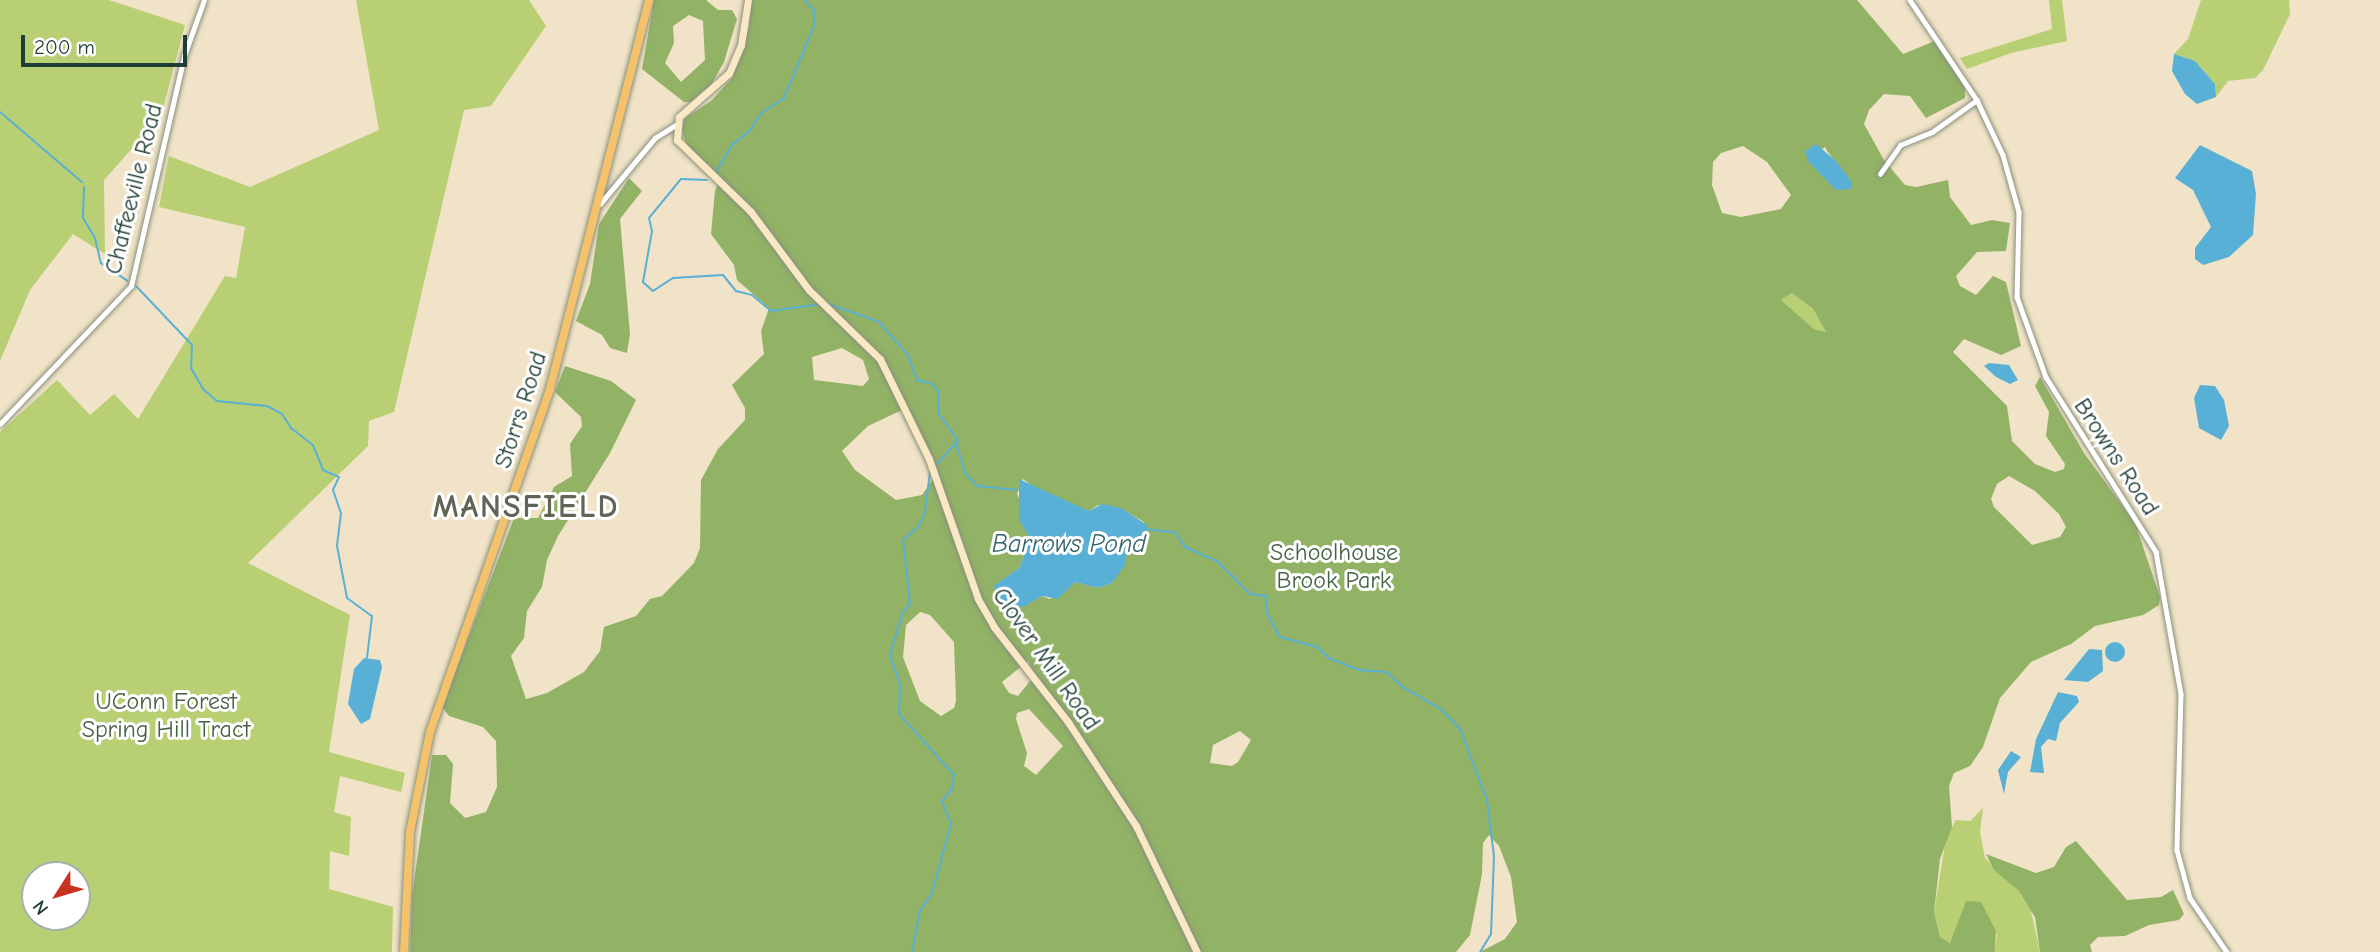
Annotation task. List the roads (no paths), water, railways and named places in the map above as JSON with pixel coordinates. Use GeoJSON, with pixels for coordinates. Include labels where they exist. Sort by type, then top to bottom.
{"type":"FeatureCollection","features":[{"type":"Feature","properties":{"kind":"main road","name":"Storrs Road"},"geometry":{"type":"LineString","coordinates":[[404,952],[410,832],[430,733],[550,389],[649,0]]}},
{"type":"Feature","properties":{"kind":"street","name":"Chaffeeville Road"},"geometry":{"type":"LineString","coordinates":[[0,424],[131,286],[184,56],[204,0]]}},
{"type":"Feature","properties":{"kind":"street"},"geometry":{"type":"LineString","coordinates":[[599,204],[655,138],[676,125],[682,113],[729,73],[741,45],[748,0]]}},
{"type":"Feature","properties":{"kind":"street","name":"Browns Road"},"geometry":{"type":"LineString","coordinates":[[1910,0],[1977,100],[1998,140],[2017,202],[2017,297],[2027,330],[2059,403],[2156,552],[2182,694],[2176,761],[2179,862],[2190,898],[2227,952]]}},
{"type":"Feature","properties":{"kind":"street"},"geometry":{"type":"LineString","coordinates":[[1880,174],[1900,145],[1932,132],[1977,100]]}},
{"type":"Feature","properties":{"kind":"street","name":"Clover Mill Road"},"geometry":{"type":"LineString","coordinates":[[676,125],[680,145],[751,212],[821,302],[880,359],[929,459],[978,599],[1068,722],[1136,826],[1197,952]]}},
{"type":"Feature","properties":{"kind":"water"},"geometry":{"type":"Polygon","coordinates":[[[2174,54],[2195,61],[2215,84],[2216,97],[2197,104],[2185,94],[2172,71],[2174,54]]]}},
{"type":"Feature","properties":{"kind":"water"},"geometry":{"type":"Polygon","coordinates":[[[1816,144],[1836,161],[1851,181],[1851,189],[1836,190],[1808,161],[1805,151],[1816,144]]]}},
{"type":"Feature","properties":{"kind":"water"},"geometry":{"type":"Polygon","coordinates":[[[2200,145],[2252,171],[2256,194],[2253,235],[2229,257],[2203,265],[2195,259],[2195,248],[2211,227],[2193,190],[2175,178],[2200,145]]]}},
{"type":"Feature","properties":{"kind":"water"},"geometry":{"type":"Polygon","coordinates":[[[1989,363],[2009,365],[2018,380],[2010,384],[1996,377],[1984,366],[1989,363]]]}},
{"type":"Feature","properties":{"kind":"water"},"geometry":{"type":"Polygon","coordinates":[[[2200,385],[2215,386],[2224,400],[2229,426],[2221,440],[2199,428],[2194,398],[2200,385]]]}},
{"type":"Feature","properties":{"kind":"water","name":"Barrows Pond"},"geometry":{"type":"Polygon","coordinates":[[[1019,479],[1089,511],[1102,504],[1121,508],[1147,525],[1145,536],[1127,551],[1125,565],[1112,583],[1098,588],[1075,582],[1058,599],[1042,596],[1023,607],[997,601],[994,586],[1020,567],[1030,538],[1019,520],[1019,479]]]}},
{"type":"Feature","properties":{"kind":"water"},"geometry":{"type":"Polygon","coordinates":[[[2111,642],[2119,642],[2125,652],[2119,662],[2111,662],[2105,656],[2105,648],[2111,642]]]}},
{"type":"Feature","properties":{"kind":"water"},"geometry":{"type":"Polygon","coordinates":[[[2089,649],[2102,650],[2103,671],[2088,682],[2064,680],[2089,649]]]}},
{"type":"Feature","properties":{"kind":"water"},"geometry":{"type":"Polygon","coordinates":[[[364,658],[380,660],[382,667],[370,719],[361,724],[348,704],[354,669],[364,658]]]}},
{"type":"Feature","properties":{"kind":"water"},"geometry":{"type":"Polygon","coordinates":[[[2058,692],[2077,696],[2079,702],[2060,723],[2056,741],[2048,739],[2041,747],[2044,773],[2030,772],[2036,739],[2058,692]]]}},
{"type":"Feature","properties":{"kind":"water"},"geometry":{"type":"Polygon","coordinates":[[[2011,751],[2021,757],[2008,772],[2004,794],[1998,770],[2011,751]]]}},
{"type":"Feature","properties":{"kind":"waterway"},"geometry":{"type":"LineString","coordinates":[[716,172],[732,145],[751,129],[761,113],[784,98],[814,26],[814,11],[805,0]]}},
{"type":"Feature","properties":{"kind":"waterway"},"geometry":{"type":"LineString","coordinates":[[0,112],[82,182]]}},
{"type":"Feature","properties":{"kind":"waterway"},"geometry":{"type":"LineString","coordinates":[[707,180],[681,179],[649,218],[652,231],[643,282],[653,291],[673,278],[723,275],[736,291],[752,295],[771,311],[821,304]]}},
{"type":"Feature","properties":{"kind":"waterway"},"geometry":{"type":"LineString","coordinates":[[84,187],[83,218],[95,238],[101,263],[128,281]]}},
{"type":"Feature","properties":{"kind":"waterway"},"geometry":{"type":"LineString","coordinates":[[136,286],[192,345],[191,368],[203,389],[217,401],[267,406],[282,414],[291,428],[313,445],[323,470],[339,477],[333,490],[341,513],[337,546],[347,598],[372,616],[367,658]]}},
{"type":"Feature","properties":{"kind":"waterway"},"geometry":{"type":"LineString","coordinates":[[826,303],[879,322],[908,355],[917,380],[932,384],[938,391],[939,414],[958,440],[936,465]]}},
{"type":"Feature","properties":{"kind":"waterway"},"geometry":{"type":"LineString","coordinates":[[956,444],[966,474],[977,486],[1017,490]]}},
{"type":"Feature","properties":{"kind":"waterway"},"geometry":{"type":"LineString","coordinates":[[912,952],[920,911],[932,893],[951,824],[942,801],[952,789],[954,775],[899,714],[900,684],[890,655],[903,612],[910,604],[903,540],[919,526],[925,512],[930,472]]}},
{"type":"Feature","properties":{"kind":"waterway"},"geometry":{"type":"LineString","coordinates":[[1144,529],[1175,532],[1185,547],[1218,562],[1250,594],[1266,596],[1267,613],[1280,637],[1317,647],[1329,658],[1359,670],[1387,672],[1401,686],[1442,710],[1460,729],[1487,800],[1494,856],[1491,934],[1480,952]]}},
{"type":"Feature","properties":{"kind":"district","name":"MANSFIELD"},"geometry":{"type":"Point","coordinates":[526,507]}},
{"type":"Feature","properties":{"kind":"park label","name":"Schoolhouse Brook Park"},"geometry":{"type":"Point","coordinates":[1334,567]}},
{"type":"Feature","properties":{"kind":"park label","name":"UConn Forest Spring Hill Tract"},"geometry":{"type":"Point","coordinates":[166,716]}}]}
